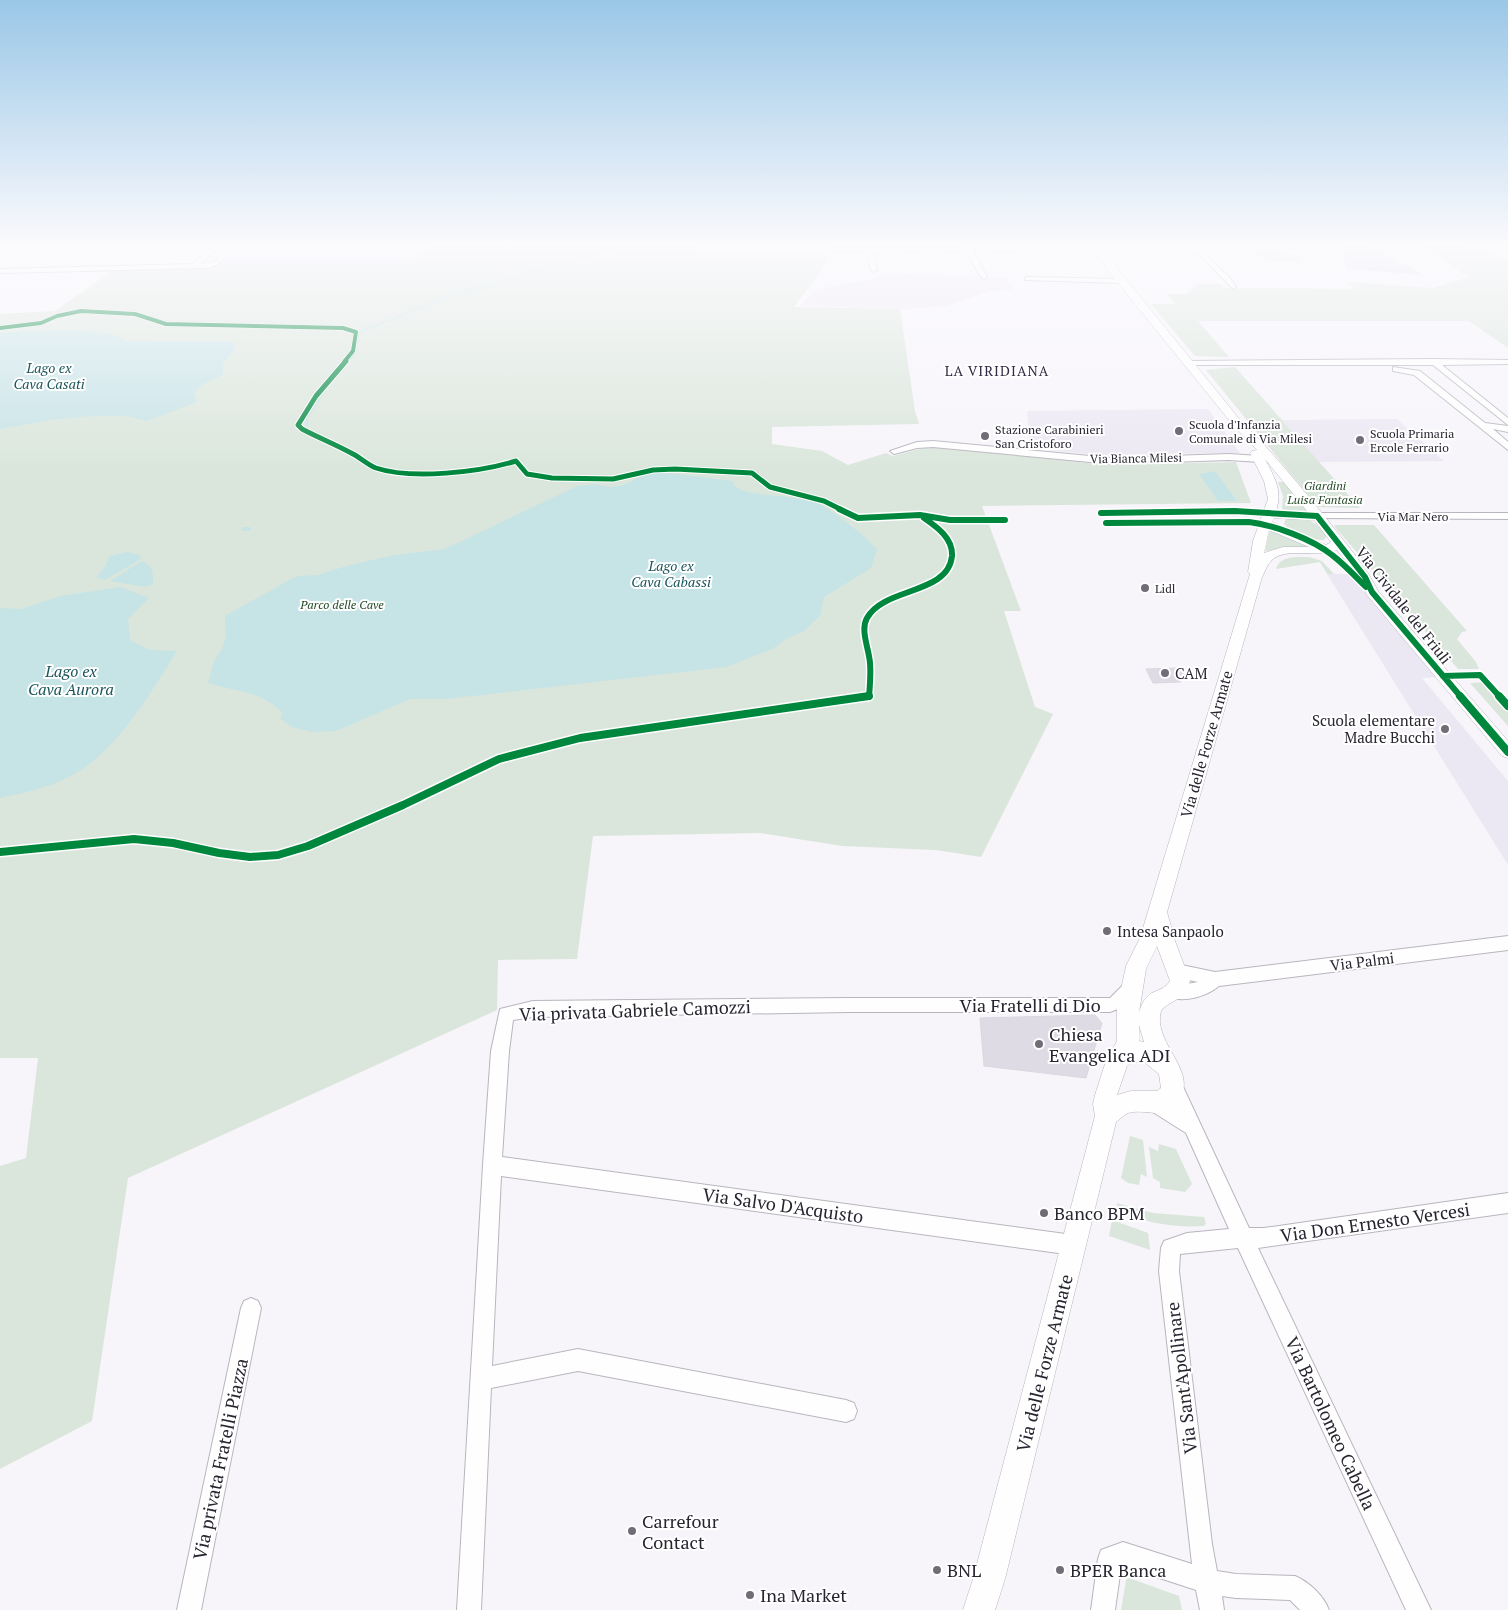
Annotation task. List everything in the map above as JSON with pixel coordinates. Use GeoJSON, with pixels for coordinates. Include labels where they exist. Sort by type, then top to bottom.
{"type":"FeatureCollection","features":[{"type":"Feature","properties":{"kind":"street","name":"Via delle Forze Armate"},"geometry":{"type":"LineString","coordinates":[[1153,320],[1237,423],[1288,479],[1338,543],[1325,550],[1288,551],[1272,554],[1266,558],[1255,577]]}},
{"type":"Feature","properties":{"kind":"street"},"geometry":{"type":"LineString","coordinates":[[1433,361],[1508,422]]}},
{"type":"Feature","properties":{"kind":"street"},"geometry":{"type":"LineString","coordinates":[[1189,363],[1508,362]]}},
{"type":"Feature","properties":{"kind":"street"},"geometry":{"type":"LineString","coordinates":[[1377,369],[1402,369],[1417,373],[1508,447]]}},
{"type":"Feature","properties":{"kind":"street","name":"Via delle Forze Armate"},"geometry":{"type":"LineString","coordinates":[[979,1610],[989,1579],[1106,1116],[1104,1104],[1118,1062],[1127,1044],[1128,1009],[1136,972],[1158,910],[1255,577],[1256,554],[1274,499],[1273,490],[1262,464],[1237,423]]}},
{"type":"Feature","properties":{"kind":"street"},"geometry":{"type":"LineString","coordinates":[[1482,425],[1508,429]]}},
{"type":"Feature","properties":{"kind":"street","name":"Via Bianca Milesi"},"geometry":{"type":"LineString","coordinates":[[894,451],[933,444],[1111,461],[1229,457],[1269,464],[1276,472],[1288,479]]}},
{"type":"Feature","properties":{"kind":"street"},"geometry":{"type":"LineString","coordinates":[[1268,519],[1317,516]]}},
{"type":"Feature","properties":{"kind":"street","name":"Via Mar Nero"},"geometry":{"type":"LineString","coordinates":[[1317,516],[1508,516]]}},
{"type":"Feature","properties":{"kind":"street"},"geometry":{"type":"LineString","coordinates":[[1268,519],[1325,550],[1372,592]]}},
{"type":"Feature","properties":{"kind":"street","name":"Via Cividale del Friuli"},"geometry":{"type":"LineString","coordinates":[[1338,543],[1365,577],[1372,592],[1508,752]]}},
{"type":"Feature","properties":{"kind":"street"},"geometry":{"type":"LineString","coordinates":[[1158,910],[1180,986],[1170,994],[1154,1001],[1150,1010],[1151,1034],[1243,1236]]}},
{"type":"Feature","properties":{"kind":"street","name":"Via Palmi"},"geometry":{"type":"LineString","coordinates":[[1175,969],[1215,979],[1508,943]]}},
{"type":"Feature","properties":{"kind":"street"},"geometry":{"type":"LineString","coordinates":[[1170,994],[1155,994],[1144,988],[1137,980],[1136,972],[1157,958],[1175,969]]}},
{"type":"Feature","properties":{"kind":"street","name":"Via Fratelli di Dio"},"geometry":{"type":"LineString","coordinates":[[950,1006],[1110,1005],[1118,1002],[1136,972]]}},
{"type":"Feature","properties":{"kind":"street","name":"Via Palmi"},"geometry":{"type":"LineString","coordinates":[[1170,994],[1204,988],[1215,979]]}},
{"type":"Feature","properties":{"kind":"street","name":"Via privata Gabriele Camozzi"},"geometry":{"type":"LineString","coordinates":[[469,1610],[492,1165],[500,1051],[506,1014],[533,1009],[849,1005],[950,1006]]}},
{"type":"Feature","properties":{"kind":"street","name":"Via Fratelli di Dio"},"geometry":{"type":"LineString","coordinates":[[1110,1005],[1118,1011],[1128,1029]]}},
{"type":"Feature","properties":{"kind":"street"},"geometry":{"type":"LineString","coordinates":[[1106,1116],[1127,1102],[1150,1103],[1166,1099],[1172,1089],[1170,1076],[1158,1058],[1144,1052],[1131,1051],[1118,1062],[1118,1080],[1126,1092],[1150,1103],[1195,1129]]}},
{"type":"Feature","properties":{"kind":"street","name":"Via Salvo D'Acquisto"},"geometry":{"type":"LineString","coordinates":[[492,1165],[1073,1245]]}},
{"type":"Feature","properties":{"kind":"street","name":"Via Don Ernesto Vercesi"},"geometry":{"type":"LineString","coordinates":[[1243,1236],[1264,1238],[1508,1203]]}},
{"type":"Feature","properties":{"kind":"street","name":"Via Sant'Apollinare"},"geometry":{"type":"LineString","coordinates":[[1212,1610],[1200,1544],[1169,1256],[1171,1248],[1181,1242],[1243,1236]]}},
{"type":"Feature","properties":{"kind":"street","name":"Via Bartolomeo Cabella"},"geometry":{"type":"LineString","coordinates":[[1243,1236],[1419,1610]]}},
{"type":"Feature","properties":{"kind":"street","name":"Via privata Fratelli Piazza"},"geometry":{"type":"LineString","coordinates":[[189,1610],[251,1308]]}},
{"type":"Feature","properties":{"kind":"street"},"geometry":{"type":"LineString","coordinates":[[480,1379],[578,1360],[846,1411]]}},
{"type":"Feature","properties":{"kind":"street"},"geometry":{"type":"LineString","coordinates":[[1103,1610],[1110,1559],[1124,1554],[1207,1581],[1236,1586],[1295,1588],[1317,1610]]}},
{"type":"Feature","properties":{"kind":"shaded area"},"geometry":{"type":"Polygon","coordinates":[[[1208,409],[1240,453],[1098,455],[1030,448],[1027,411],[1208,409]]]}},
{"type":"Feature","properties":{"kind":"shaded area","name":"Scuola Primaria Ercole Ferrario"},"geometry":{"type":"Polygon","coordinates":[[[1397,419],[1444,461],[1319,462],[1282,420],[1397,419]]]}},
{"type":"Feature","properties":{"kind":"shaded area","name":"Scuola elementare Madre Bucchi"},"geometry":{"type":"Polygon","coordinates":[[[1327,574],[1350,574],[1367,587],[1442,677],[1422,678],[1508,781],[1508,865],[1327,574]]]}},
{"type":"Feature","properties":{"kind":"green space","name":"Parco delle Cave"},"geometry":{"type":"Polygon","coordinates":[[[0,320],[902,320],[915,411],[919,424],[772,427],[772,444],[822,451],[848,465],[886,453],[893,456],[923,448],[942,448],[1107,465],[1236,462],[1251,503],[982,506],[1021,611],[1004,611],[1035,707],[1053,714],[981,857],[936,850],[842,846],[760,833],[593,836],[577,959],[498,960],[497,1010],[128,1178],[92,1421],[0,1469],[0,1166],[26,1158],[38,1058],[0,1058],[0,320]]]}},
{"type":"Feature","properties":{"kind":"green space"},"geometry":{"type":"Polygon","coordinates":[[[1165,320],[1508,320],[1508,348],[1469,321],[1198,321],[1229,357],[1195,356],[1165,320]]]}},
{"type":"Feature","properties":{"kind":"green space","name":"Giardini Luisa Fantasia"},"geometry":{"type":"Polygon","coordinates":[[[1235,367],[1360,508],[1318,507],[1206,370],[1235,367]]]}},
{"type":"Feature","properties":{"kind":"green space"},"geometry":{"type":"Polygon","coordinates":[[[1278,482],[1284,482],[1308,513],[1282,511],[1283,496],[1278,482]]]}},
{"type":"Feature","properties":{"kind":"green space"},"geometry":{"type":"Polygon","coordinates":[[[1286,518],[1310,521],[1318,526],[1327,536],[1324,540],[1302,536],[1284,524],[1286,518]]]}},
{"type":"Feature","properties":{"kind":"green space"},"geometry":{"type":"Polygon","coordinates":[[[1374,525],[1467,631],[1462,632],[1457,639],[1476,662],[1479,669],[1458,669],[1334,526],[1374,525]]]}},
{"type":"Feature","properties":{"kind":"green space"},"geometry":{"type":"Polygon","coordinates":[[[1269,530],[1309,547],[1265,551],[1269,530]]]}},
{"type":"Feature","properties":{"kind":"green space"},"geometry":{"type":"Polygon","coordinates":[[[1309,557],[1322,561],[1334,574],[1327,574],[1320,562],[1276,569],[1278,564],[1285,559],[1309,557]]]}},
{"type":"Feature","properties":{"kind":"green space"},"geometry":{"type":"Polygon","coordinates":[[[1488,682],[1493,684],[1508,698],[1508,726],[1470,683],[1488,682]]]}},
{"type":"Feature","properties":{"kind":"green space"},"geometry":{"type":"Polygon","coordinates":[[[1130,1136],[1143,1140],[1147,1177],[1141,1174],[1139,1185],[1128,1183],[1121,1178],[1130,1136]]]}},
{"type":"Feature","properties":{"kind":"green space"},"geometry":{"type":"Polygon","coordinates":[[[1159,1144],[1176,1149],[1192,1184],[1185,1192],[1160,1188],[1160,1182],[1153,1178],[1149,1147],[1158,1151],[1159,1144]]]}},
{"type":"Feature","properties":{"kind":"green space"},"geometry":{"type":"Polygon","coordinates":[[[1117,1203],[1153,1213],[1204,1217],[1206,1223],[1204,1226],[1182,1226],[1151,1222],[1119,1212],[1117,1203]]]}},
{"type":"Feature","properties":{"kind":"green space"},"geometry":{"type":"Polygon","coordinates":[[[1112,1220],[1148,1233],[1150,1250],[1109,1236],[1112,1220]]]}},
{"type":"Feature","properties":{"kind":"green space"},"geometry":{"type":"Polygon","coordinates":[[[1129,1578],[1179,1596],[1182,1610],[1121,1610],[1126,1580],[1129,1578]]]}},
{"type":"Feature","properties":{"kind":"water","name":"Lago ex Cava Casati"},"geometry":{"type":"Polygon","coordinates":[[[22,331],[90,331],[116,336],[126,341],[233,342],[235,349],[223,363],[223,375],[202,385],[194,393],[197,402],[147,421],[125,416],[93,416],[51,420],[0,429],[0,333],[22,331]]]}},
{"type":"Feature","properties":{"kind":"water"},"geometry":{"type":"Polygon","coordinates":[[[1215,471],[1237,501],[1218,501],[1199,474],[1215,471]]]}},
{"type":"Feature","properties":{"kind":"water","name":"Lago ex Cava Cabassi"},"geometry":{"type":"Polygon","coordinates":[[[660,472],[732,481],[735,486],[743,491],[804,499],[819,504],[846,522],[877,549],[871,568],[824,597],[820,616],[804,631],[788,638],[772,649],[726,667],[446,699],[410,699],[336,731],[313,732],[292,727],[280,718],[283,713],[265,700],[248,693],[208,683],[214,661],[222,649],[226,636],[225,616],[291,579],[299,576],[317,575],[395,555],[445,549],[577,486],[595,484],[609,487],[620,486],[644,474],[660,472]]]}},
{"type":"Feature","properties":{"kind":"water"},"geometry":{"type":"Polygon","coordinates":[[[127,552],[140,555],[141,559],[105,580],[97,577],[110,556],[127,552]]]}},
{"type":"Feature","properties":{"kind":"water"},"geometry":{"type":"Polygon","coordinates":[[[142,561],[152,570],[153,584],[145,587],[110,581],[142,561]]]}},
{"type":"Feature","properties":{"kind":"water","name":"Lago ex Cava Aurora"},"geometry":{"type":"Polygon","coordinates":[[[120,587],[149,598],[128,619],[130,640],[150,650],[177,651],[143,704],[117,738],[102,753],[69,777],[35,790],[0,798],[0,608],[21,609],[61,596],[120,587]]]}},
{"type":"Feature","properties":{"kind":"building","name":"CAM"},"geometry":{"type":"Polygon","coordinates":[[[1180,668],[1184,676],[1180,682],[1153,683],[1146,669],[1180,668]]]}},
{"type":"Feature","properties":{"kind":"building","name":"Chiesa Evangelica ADI"},"geometry":{"type":"Polygon","coordinates":[[[1095,1015],[1102,1023],[1086,1078],[984,1066],[980,1018],[1095,1015]]]}},
{"type":"Feature","properties":{"kind":"waterway"},"geometry":{"type":"LineString","coordinates":[[356,350],[359,333],[389,320]]}},
{"type":"Feature","properties":{"kind":"waterway"},"geometry":{"type":"LineString","coordinates":[[348,362],[355,353]]}},
{"type":"Feature","properties":{"kind":"waterway"},"geometry":{"type":"LineString","coordinates":[[329,385],[349,361]]}},
{"type":"Feature","properties":{"kind":"waterway"},"geometry":{"type":"LineString","coordinates":[[307,425],[307,417],[326,388]]}},
{"type":"Feature","properties":{"kind":"waterway"},"geometry":{"type":"LineString","coordinates":[[244,529],[249,529]]}},
{"type":"Feature","properties":{"kind":"cycle path"},"geometry":{"type":"LineString","coordinates":[[0,328],[41,323],[48,320]]}},
{"type":"Feature","properties":{"kind":"cycle path"},"geometry":{"type":"LineString","coordinates":[[151,320],[166,324],[343,328],[356,332],[353,351],[316,396],[298,425],[302,429],[353,454],[374,467],[388,471],[405,473],[467,471],[504,465],[516,461],[527,474],[552,478],[613,479],[653,470],[675,469],[752,473],[770,487],[824,501],[858,518],[920,515],[950,520],[1005,520]]}},
{"type":"Feature","properties":{"kind":"cycle path"},"geometry":{"type":"LineString","coordinates":[[1101,513],[1235,511],[1317,516],[1365,577],[1372,592],[1508,752]]}},
{"type":"Feature","properties":{"kind":"cycle path"},"geometry":{"type":"LineString","coordinates":[[0,852],[134,839],[173,843],[219,853],[250,857],[278,855],[308,846],[403,805],[499,759],[580,738],[772,709],[869,697],[870,666],[864,631],[867,617],[875,607],[944,575],[951,565],[952,552],[949,541],[942,532],[924,518]]}},
{"type":"Feature","properties":{"kind":"cycle path"},"geometry":{"type":"LineString","coordinates":[[1106,523],[1249,522],[1265,524],[1318,546],[1332,555],[1366,587]]}},
{"type":"Feature","properties":{"kind":"cycle path"},"geometry":{"type":"LineString","coordinates":[[1443,676],[1480,675],[1508,706]]}},
{"type":"Feature","properties":{"kind":"place","name":"Scuola d'Infanzia Comunale di Via Milesi"},"geometry":{"type":"Point","coordinates":[1179,431]}},
{"type":"Feature","properties":{"kind":"place","name":"Stazione Carabinieri San Cristoforo"},"geometry":{"type":"Point","coordinates":[985,436]}},
{"type":"Feature","properties":{"kind":"place","name":"Scuola Primaria Ercole Ferrario"},"geometry":{"type":"Point","coordinates":[1360,440]}},
{"type":"Feature","properties":{"kind":"place","name":"Lidl"},"geometry":{"type":"Point","coordinates":[1145,588]}},
{"type":"Feature","properties":{"kind":"place","name":"CAM"},"geometry":{"type":"Point","coordinates":[1165,673]}},
{"type":"Feature","properties":{"kind":"place","name":"Scuola elementare Madre Bucchi"},"geometry":{"type":"Point","coordinates":[1445,729]}},
{"type":"Feature","properties":{"kind":"place","name":"Intesa Sanpaolo"},"geometry":{"type":"Point","coordinates":[1107,931]}},
{"type":"Feature","properties":{"kind":"place","name":"Chiesa Evangelica ADI"},"geometry":{"type":"Point","coordinates":[1039,1044]}},
{"type":"Feature","properties":{"kind":"place","name":"Banco BPM"},"geometry":{"type":"Point","coordinates":[1044,1213]}},
{"type":"Feature","properties":{"kind":"place","name":"Carrefour Contact"},"geometry":{"type":"Point","coordinates":[632,1531]}},
{"type":"Feature","properties":{"kind":"place","name":"BNL"},"geometry":{"type":"Point","coordinates":[937,1570]}},
{"type":"Feature","properties":{"kind":"place","name":"BPER Banca"},"geometry":{"type":"Point","coordinates":[1060,1570]}},
{"type":"Feature","properties":{"kind":"place","name":"Ina Market"},"geometry":{"type":"Point","coordinates":[750,1595]}},
{"type":"Feature","properties":{"kind":"district","name":"LA VIRIDIANA"},"geometry":{"type":"Point","coordinates":[997,370]}}]}
